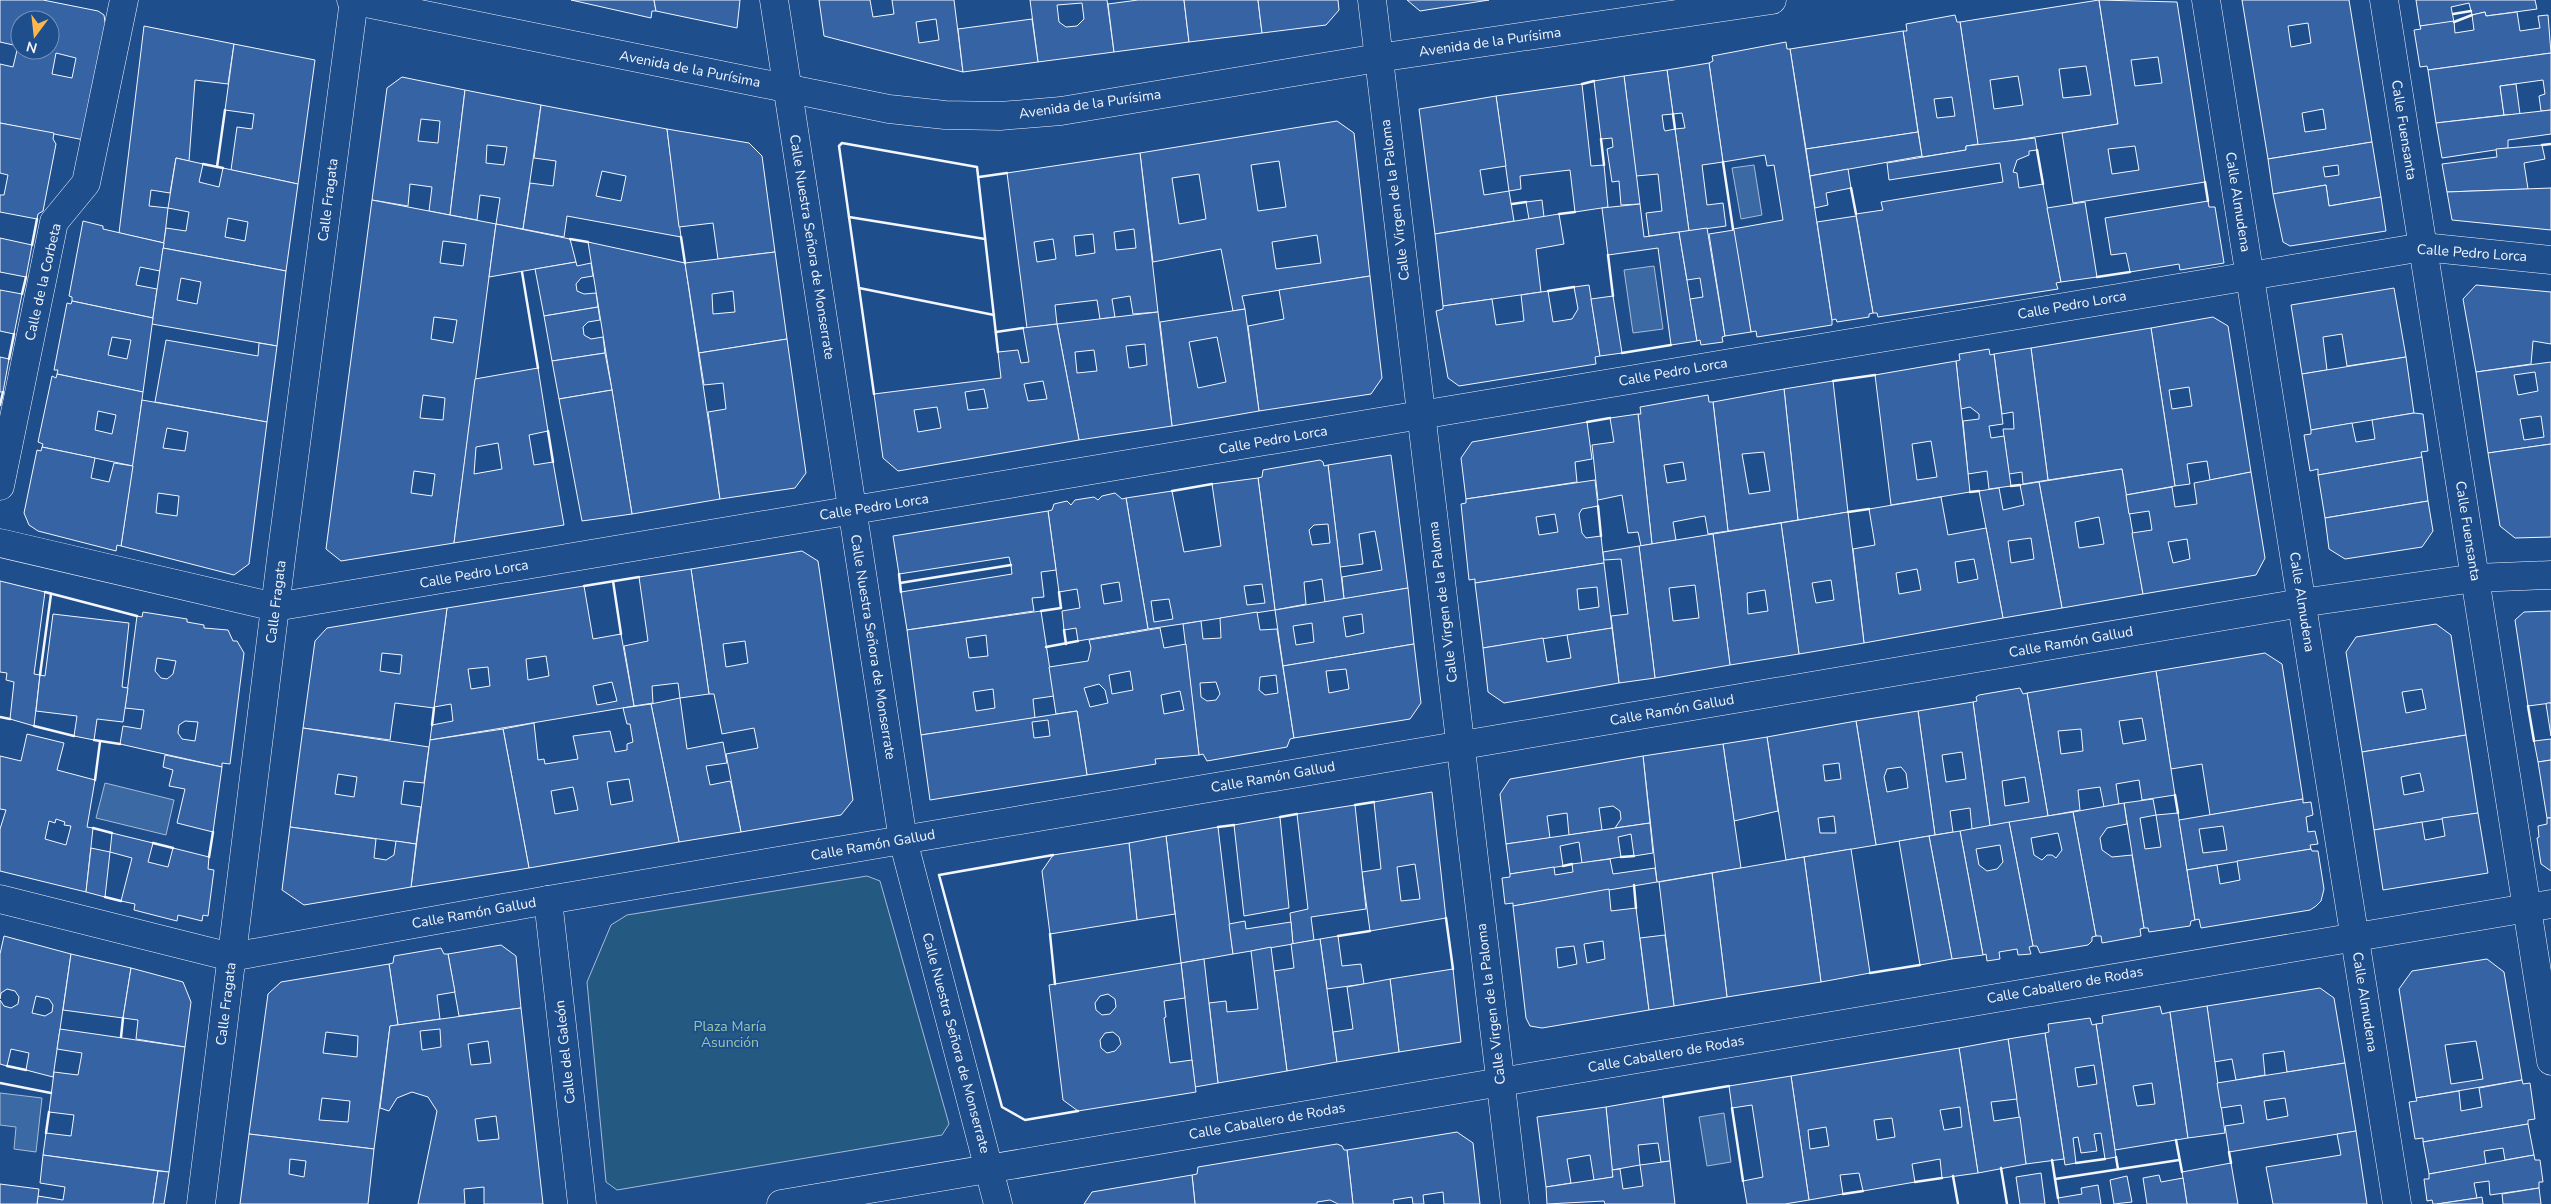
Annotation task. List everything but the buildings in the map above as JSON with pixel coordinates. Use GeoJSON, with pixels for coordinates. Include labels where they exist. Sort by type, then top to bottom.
{"type":"FeatureCollection","features":[{"type":"Feature","properties":{"kind":"street","name":"Calle de la Corbeta"},"geometry":{"type":"LineString","coordinates":[[0,486],[54,222],[86,183],[124,0]]}},
{"type":"Feature","properties":{"kind":"street","name":"Avenida de la Purísima"},"geometry":{"type":"LineString","coordinates":[[353,0],[890,109],[945,115],[1000,116],[1061,111],[1378,58],[1772,0]]}},
{"type":"Feature","properties":{"kind":"street","name":"Calle Fragata"},"geometry":{"type":"LineString","coordinates":[[201,1204],[353,0]]}},
{"type":"Feature","properties":{"kind":"street","name":"Calle Nuestra Señora de Monserrate"},"geometry":{"type":"LineString","coordinates":[[774,0],[903,840],[998,1204]]}},
{"type":"Feature","properties":{"kind":"street","name":"Calle Virgen de la Paloma"},"geometry":{"type":"LineString","coordinates":[[1372,0],[1514,1204]]}},
{"type":"Feature","properties":{"kind":"street","name":"Calle Almudena"},"geometry":{"type":"LineString","coordinates":[[2206,0],[2397,1204]]}},
{"type":"Feature","properties":{"kind":"street","name":"Calle Fuensanta"},"geometry":{"type":"LineString","coordinates":[[2384,0],[2475,578],[2539,905],[2551,1061]]}},
{"type":"Feature","properties":{"kind":"street","name":"Calle Pedro Lorca"},"geometry":{"type":"LineString","coordinates":[[0,543],[275,607],[2423,247],[2551,260]]}},
{"type":"Feature","properties":{"kind":"street","name":"Calle Ramón Gallud"},"geometry":{"type":"LineString","coordinates":[[0,899],[231,957],[548,900],[2301,603],[2475,578],[2551,575]]}},
{"type":"Feature","properties":{"kind":"street","name":"Calle del Galeón"},"geometry":{"type":"LineString","coordinates":[[548,900],[582,1204]]}},
{"type":"Feature","properties":{"kind":"street","name":"Calle Caballero de Rodas"},"geometry":{"type":"LineString","coordinates":[[781,1204],[2539,905]]}},
{"type":"Feature","properties":{"kind":"green space","name":"Plaza María Asunción"},"geometry":{"type":"Polygon","coordinates":[[[867,876],[880,881],[949,1124],[942,1135],[617,1190],[606,1182],[587,982],[611,925],[627,915],[867,876]]]}},
{"type":"Feature","properties":{"kind":"shaded area"},"geometry":{"type":"Polygon","coordinates":[[[1754,165],[1762,215],[1741,219],[1732,168],[1754,165]]]}},
{"type":"Feature","properties":{"kind":"shaded area"},"geometry":{"type":"Polygon","coordinates":[[[1654,266],[1663,329],[1633,333],[1624,270],[1654,266]]]}},
{"type":"Feature","properties":{"kind":"shaded area"},"geometry":{"type":"Polygon","coordinates":[[[105,783],[174,800],[166,835],[96,818],[105,783]]]}},
{"type":"Feature","properties":{"kind":"shaded area"},"geometry":{"type":"Polygon","coordinates":[[[0,1093],[42,1098],[36,1152],[14,1149],[16,1127],[0,1125],[0,1093]]]}},
{"type":"Feature","properties":{"kind":"shaded area"},"geometry":{"type":"Polygon","coordinates":[[[1724,1113],[1731,1162],[1707,1166],[1699,1117],[1724,1113]]]}},
{"type":"Feature","properties":{"kind":"wall"},"geometry":{"type":"LineString","coordinates":[[2453,14],[2471,11]]}},
{"type":"Feature","properties":{"kind":"wall"},"geometry":{"type":"LineString","coordinates":[[2454,22],[2472,15]]}},
{"type":"Feature","properties":{"kind":"wall"},"geometry":{"type":"LineString","coordinates":[[1582,84],[1594,81]]}},
{"type":"Feature","properties":{"kind":"wall"},"geometry":{"type":"LineString","coordinates":[[217,167],[225,110]]}},
{"type":"Feature","properties":{"kind":"wall"},"geometry":{"type":"LineString","coordinates":[[1673,114],[1675,129]]}},
{"type":"Feature","properties":{"kind":"wall"},"geometry":{"type":"LineString","coordinates":[[1601,139],[1604,165]]}},
{"type":"Feature","properties":{"kind":"wall"},"geometry":{"type":"LineString","coordinates":[[874,394],[839,146],[842,143],[977,167],[998,352]]}},
{"type":"Feature","properties":{"kind":"wall"},"geometry":{"type":"LineString","coordinates":[[2542,145],[2551,144]]}},
{"type":"Feature","properties":{"kind":"wall"},"geometry":{"type":"LineString","coordinates":[[2037,150],[2043,184]]}},
{"type":"Feature","properties":{"kind":"wall"},"geometry":{"type":"LineString","coordinates":[[1723,162],[1733,229]]}},
{"type":"Feature","properties":{"kind":"wall"},"geometry":{"type":"LineString","coordinates":[[203,164],[223,168]]}},
{"type":"Feature","properties":{"kind":"wall"},"geometry":{"type":"LineString","coordinates":[[979,177],[1007,173]]}},
{"type":"Feature","properties":{"kind":"wall"},"geometry":{"type":"LineString","coordinates":[[2205,182],[2208,201]]}},
{"type":"Feature","properties":{"kind":"wall"},"geometry":{"type":"LineString","coordinates":[[1851,188],[1856,214]]}},
{"type":"Feature","properties":{"kind":"wall"},"geometry":{"type":"LineString","coordinates":[[1512,204],[1526,202]]}},
{"type":"Feature","properties":{"kind":"wall"},"geometry":{"type":"LineString","coordinates":[[1559,214],[1575,212]]}},
{"type":"Feature","properties":{"kind":"wall"},"geometry":{"type":"LineString","coordinates":[[849,217],[985,239]]}},
{"type":"Feature","properties":{"kind":"wall"},"geometry":{"type":"LineString","coordinates":[[32,245],[37,219]]}},
{"type":"Feature","properties":{"kind":"wall"},"geometry":{"type":"LineString","coordinates":[[681,237],[685,263]]}},
{"type":"Feature","properties":{"kind":"wall"},"geometry":{"type":"LineString","coordinates":[[570,239],[588,242]]}},
{"type":"Feature","properties":{"kind":"wall"},"geometry":{"type":"LineString","coordinates":[[1608,255],[1613,296]]}},
{"type":"Feature","properties":{"kind":"wall"},"geometry":{"type":"LineString","coordinates":[[522,272],[538,368]]}},
{"type":"Feature","properties":{"kind":"wall"},"geometry":{"type":"LineString","coordinates":[[2097,277],[2130,272]]}},
{"type":"Feature","properties":{"kind":"wall"},"geometry":{"type":"LineString","coordinates":[[22,294],[26,277]]}},
{"type":"Feature","properties":{"kind":"wall"},"geometry":{"type":"LineString","coordinates":[[1548,291],[1574,287]]}},
{"type":"Feature","properties":{"kind":"wall"},"geometry":{"type":"LineString","coordinates":[[859,288],[994,315]]}},
{"type":"Feature","properties":{"kind":"wall"},"geometry":{"type":"LineString","coordinates":[[996,332],[1023,328]]}},
{"type":"Feature","properties":{"kind":"wall"},"geometry":{"type":"LineString","coordinates":[[9,359],[14,334]]}},
{"type":"Feature","properties":{"kind":"wall"},"geometry":{"type":"LineString","coordinates":[[1622,353],[1671,345]]}},
{"type":"Feature","properties":{"kind":"wall"},"geometry":{"type":"LineString","coordinates":[[1833,381],[1875,375]]}},
{"type":"Feature","properties":{"kind":"wall"},"geometry":{"type":"LineString","coordinates":[[0,405],[3,392]]}},
{"type":"Feature","properties":{"kind":"wall"},"geometry":{"type":"LineString","coordinates":[[1587,422],[1610,418]]}},
{"type":"Feature","properties":{"kind":"wall"},"geometry":{"type":"LineString","coordinates":[[548,431],[553,462]]}},
{"type":"Feature","properties":{"kind":"wall"},"geometry":{"type":"LineString","coordinates":[[1172,491],[1212,484]]}},
{"type":"Feature","properties":{"kind":"wall"},"geometry":{"type":"LineString","coordinates":[[2011,486],[2020,485]]}},
{"type":"Feature","properties":{"kind":"wall"},"geometry":{"type":"LineString","coordinates":[[1970,492],[1979,491]]}},
{"type":"Feature","properties":{"kind":"wall"},"geometry":{"type":"LineString","coordinates":[[1598,506],[1601,536]]}},
{"type":"Feature","properties":{"kind":"wall"},"geometry":{"type":"LineString","coordinates":[[1848,512],[1869,509]]}},
{"type":"Feature","properties":{"kind":"wall"},"geometry":{"type":"LineString","coordinates":[[900,583],[1011,565]]}},
{"type":"Feature","properties":{"kind":"wall"},"geometry":{"type":"LineString","coordinates":[[899,574],[901,592]]}},
{"type":"Feature","properties":{"kind":"wall"},"geometry":{"type":"LineString","coordinates":[[584,586],[639,577]]}},
{"type":"Feature","properties":{"kind":"wall"},"geometry":{"type":"LineString","coordinates":[[613,581],[621,634]]}},
{"type":"Feature","properties":{"kind":"wall"},"geometry":{"type":"LineString","coordinates":[[45,592],[137,616]]}},
{"type":"Feature","properties":{"kind":"wall"},"geometry":{"type":"LineString","coordinates":[[1059,592],[1061,608]]}},
{"type":"Feature","properties":{"kind":"wall"},"geometry":{"type":"LineString","coordinates":[[40,675],[51,594]]}},
{"type":"Feature","properties":{"kind":"wall"},"geometry":{"type":"LineString","coordinates":[[1041,611],[1061,608]]}},
{"type":"Feature","properties":{"kind":"wall"},"geometry":{"type":"LineString","coordinates":[[1064,630],[1066,644]]}},
{"type":"Feature","properties":{"kind":"wall"},"geometry":{"type":"LineString","coordinates":[[1046,647],[1078,641]]}},
{"type":"Feature","properties":{"kind":"wall"},"geometry":{"type":"LineString","coordinates":[[2528,706],[2534,741]]}},
{"type":"Feature","properties":{"kind":"wall"},"geometry":{"type":"LineString","coordinates":[[432,725],[434,708]]}},
{"type":"Feature","properties":{"kind":"wall"},"geometry":{"type":"LineString","coordinates":[[0,717],[10,719]]}},
{"type":"Feature","properties":{"kind":"wall"},"geometry":{"type":"LineString","coordinates":[[34,726],[74,736]]}},
{"type":"Feature","properties":{"kind":"wall"},"geometry":{"type":"LineString","coordinates":[[94,740],[120,744]]}},
{"type":"Feature","properties":{"kind":"wall"},"geometry":{"type":"LineString","coordinates":[[95,780],[100,742]]}},
{"type":"Feature","properties":{"kind":"wall"},"geometry":{"type":"LineString","coordinates":[[2175,795],[2178,813]]}},
{"type":"Feature","properties":{"kind":"wall"},"geometry":{"type":"LineString","coordinates":[[1355,805],[1374,802]]}},
{"type":"Feature","properties":{"kind":"wall"},"geometry":{"type":"LineString","coordinates":[[1280,817],[1297,814]]}},
{"type":"Feature","properties":{"kind":"wall"},"geometry":{"type":"LineString","coordinates":[[1218,827],[1234,825]]}},
{"type":"Feature","properties":{"kind":"wall"},"geometry":{"type":"LineString","coordinates":[[93,828],[112,833]]}},
{"type":"Feature","properties":{"kind":"wall"},"geometry":{"type":"LineString","coordinates":[[209,857],[213,832]]}},
{"type":"Feature","properties":{"kind":"wall"},"geometry":{"type":"LineString","coordinates":[[153,843],[173,848]]}},
{"type":"Feature","properties":{"kind":"wall"},"geometry":{"type":"LineString","coordinates":[[1053,855],[939,875],[1002,1107],[1025,1120],[1078,1111]]}},
{"type":"Feature","properties":{"kind":"wall"},"geometry":{"type":"LineString","coordinates":[[1621,857],[1634,856]]}},
{"type":"Feature","properties":{"kind":"wall"},"geometry":{"type":"LineString","coordinates":[[1563,866],[1572,864]]}},
{"type":"Feature","properties":{"kind":"wall"},"geometry":{"type":"LineString","coordinates":[[1634,885],[1636,908]]}},
{"type":"Feature","properties":{"kind":"wall"},"geometry":{"type":"LineString","coordinates":[[105,897],[121,901]]}},
{"type":"Feature","properties":{"kind":"wall"},"geometry":{"type":"LineString","coordinates":[[1446,918],[1453,969]]}},
{"type":"Feature","properties":{"kind":"wall"},"geometry":{"type":"LineString","coordinates":[[1338,936],[1370,931]]}},
{"type":"Feature","properties":{"kind":"wall"},"geometry":{"type":"LineString","coordinates":[[1050,934],[1055,984]]}},
{"type":"Feature","properties":{"kind":"wall"},"geometry":{"type":"LineString","coordinates":[[1870,973],[1920,965]]}},
{"type":"Feature","properties":{"kind":"wall"},"geometry":{"type":"LineString","coordinates":[[121,1037],[123,1018]]}},
{"type":"Feature","properties":{"kind":"wall"},"geometry":{"type":"LineString","coordinates":[[7,1066],[26,1070]]}},
{"type":"Feature","properties":{"kind":"wall"},"geometry":{"type":"LineString","coordinates":[[0,1083],[51,1093]]}},
{"type":"Feature","properties":{"kind":"wall"},"geometry":{"type":"LineString","coordinates":[[1663,1097],[1729,1086]]}},
{"type":"Feature","properties":{"kind":"wall"},"geometry":{"type":"LineString","coordinates":[[1732,1108],[1743,1181]]}},
{"type":"Feature","properties":{"kind":"wall"},"geometry":{"type":"LineString","coordinates":[[46,1133],[49,1112]]}},
{"type":"Feature","properties":{"kind":"wall"},"geometry":{"type":"LineString","coordinates":[[2176,1140],[2182,1172]]}},
{"type":"Feature","properties":{"kind":"wall"},"geometry":{"type":"LineString","coordinates":[[2229,1152],[2231,1163]]}},
{"type":"Feature","properties":{"kind":"wall"},"geometry":{"type":"LineString","coordinates":[[2116,1157],[2118,1169]]}},
{"type":"Feature","properties":{"kind":"wall"},"geometry":{"type":"LineString","coordinates":[[2076,1163],[2105,1159]]}},
{"type":"Feature","properties":{"kind":"wall"},"geometry":{"type":"LineString","coordinates":[[2052,1160],[2058,1198]]}},
{"type":"Feature","properties":{"kind":"wall"},"geometry":{"type":"LineString","coordinates":[[2055,1179],[2179,1160]]}},
{"type":"Feature","properties":{"kind":"wall"},"geometry":{"type":"LineString","coordinates":[[2001,1168],[2007,1204]]}},
{"type":"Feature","properties":{"kind":"wall"},"geometry":{"type":"LineString","coordinates":[[1953,1176],[1958,1204]]}},
{"type":"Feature","properties":{"kind":"wall"},"geometry":{"type":"LineString","coordinates":[[1915,1182],[1942,1178]]}},
{"type":"Feature","properties":{"kind":"wall"},"geometry":{"type":"LineString","coordinates":[[1843,1194],[1863,1191]]}}]}
